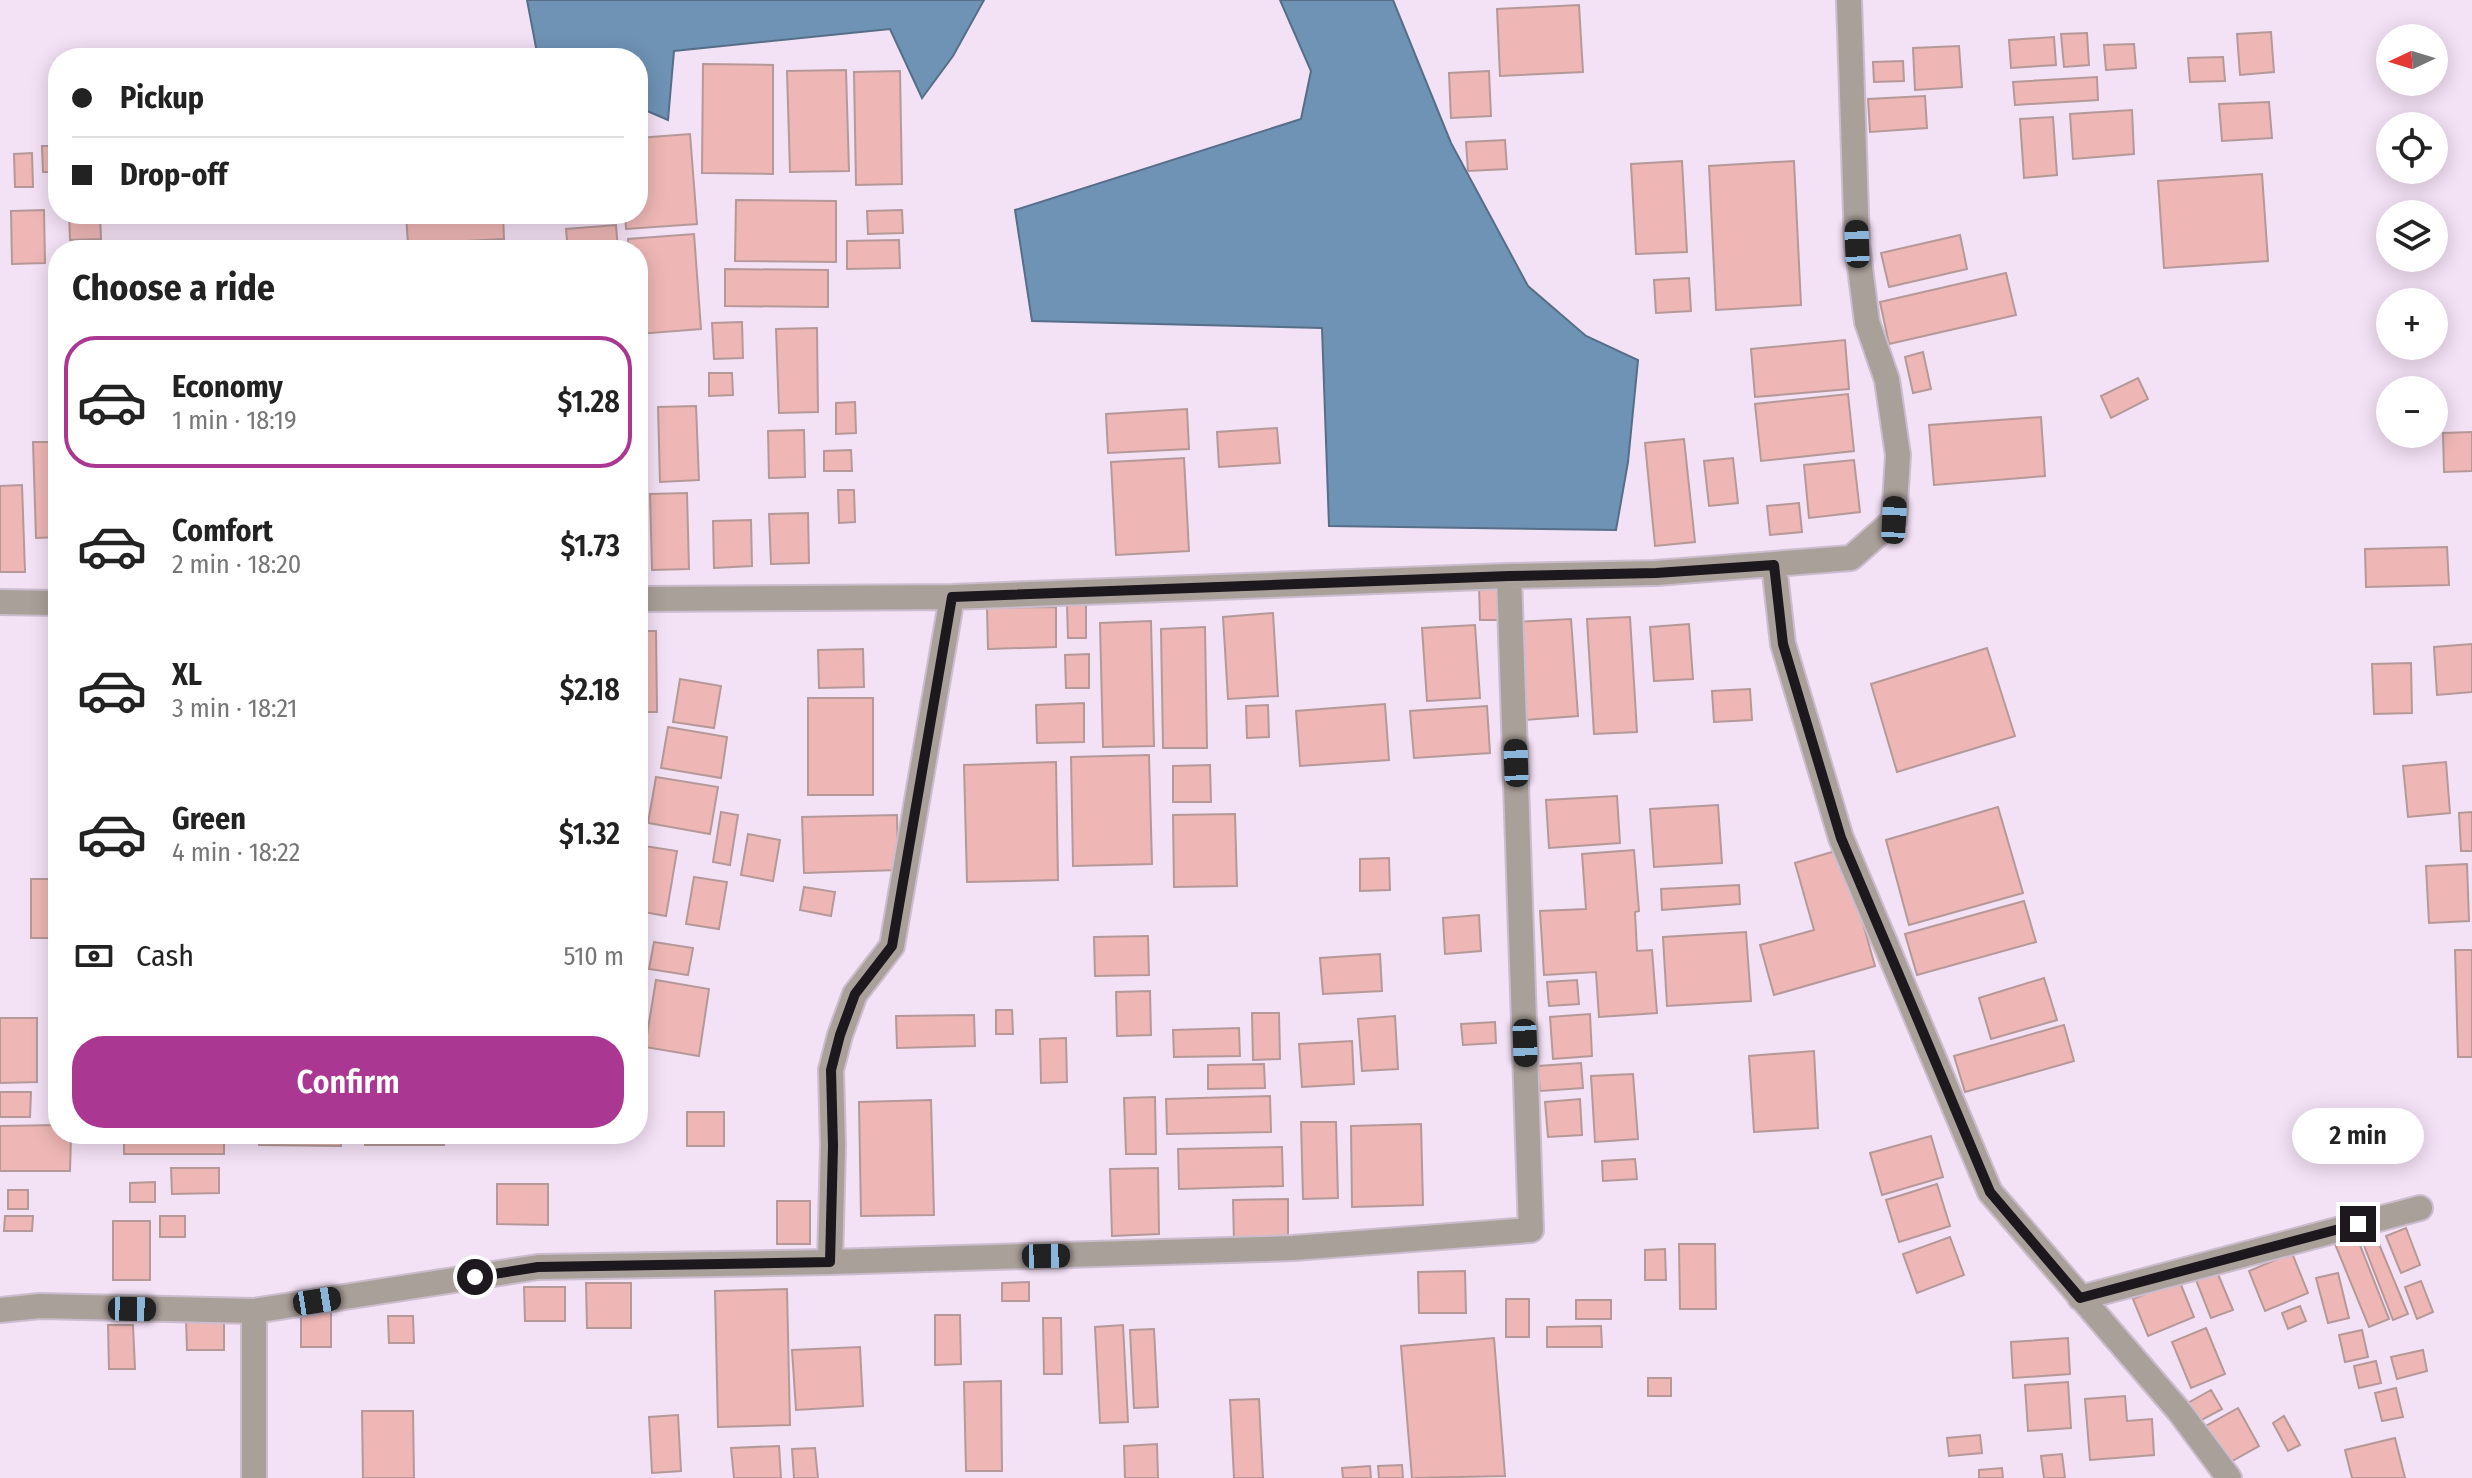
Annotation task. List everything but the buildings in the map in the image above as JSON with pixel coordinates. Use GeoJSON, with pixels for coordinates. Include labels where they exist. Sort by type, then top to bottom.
{"type":"FeatureCollection","features":[{"type":"Feature","properties":{"kind":"street"},"geometry":{"type":"LineString","coordinates":[[648,599],[952,597],[1656,573],[1851,558],[1894,520],[1898,455],[1887,380],[1867,322],[1857,244],[1849,0]]}},
{"type":"Feature","properties":{"kind":"street"},"geometry":{"type":"LineString","coordinates":[[1774,565],[1783,644],[1841,838],[1990,1192],[2179,1411],[2229,1478]]}},
{"type":"Feature","properties":{"kind":"street"},"geometry":{"type":"LineString","coordinates":[[0,1310],[40,1306],[254,1311],[538,1267],[1293,1248],[1531,1230],[1509,576]]}},
{"type":"Feature","properties":{"kind":"street"},"geometry":{"type":"LineString","coordinates":[[830,1262],[831,1070],[855,994],[892,946],[952,597]]}},
{"type":"Feature","properties":{"kind":"street"},"geometry":{"type":"LineString","coordinates":[[0,602],[48,603]]}},
{"type":"Feature","properties":{"kind":"street"},"geometry":{"type":"LineString","coordinates":[[2080,1298],[2420,1208]]}},
{"type":"Feature","properties":{"kind":"street"},"geometry":{"type":"LineString","coordinates":[[254,1311],[254,1478]]}},
{"type":"Feature","properties":{"kind":"water"},"geometry":{"type":"Polygon","coordinates":[[[527,0],[984,0],[953,56],[922,98],[890,29],[674,51],[668,120],[648,111],[648,48],[536,48],[527,0]]]}},
{"type":"Feature","properties":{"kind":"water"},"geometry":{"type":"Polygon","coordinates":[[[1280,0],[1393,0],[1451,143],[1528,286],[1586,336],[1638,360],[1628,462],[1616,530],[1329,526],[1322,328],[1032,321],[1015,210],[1301,119],[1311,71],[1280,0]]]}},
{"type":"Feature","properties":{"kind":"route"},"geometry":{"type":"LineString","coordinates":[[475,1277],[538,1267],[830,1262],[831,1070],[855,994],[892,946],[952,597],[1656,573],[1774,565],[1783,644],[1841,838],[1990,1192],[2080,1298],[2358,1224]]}}]}
